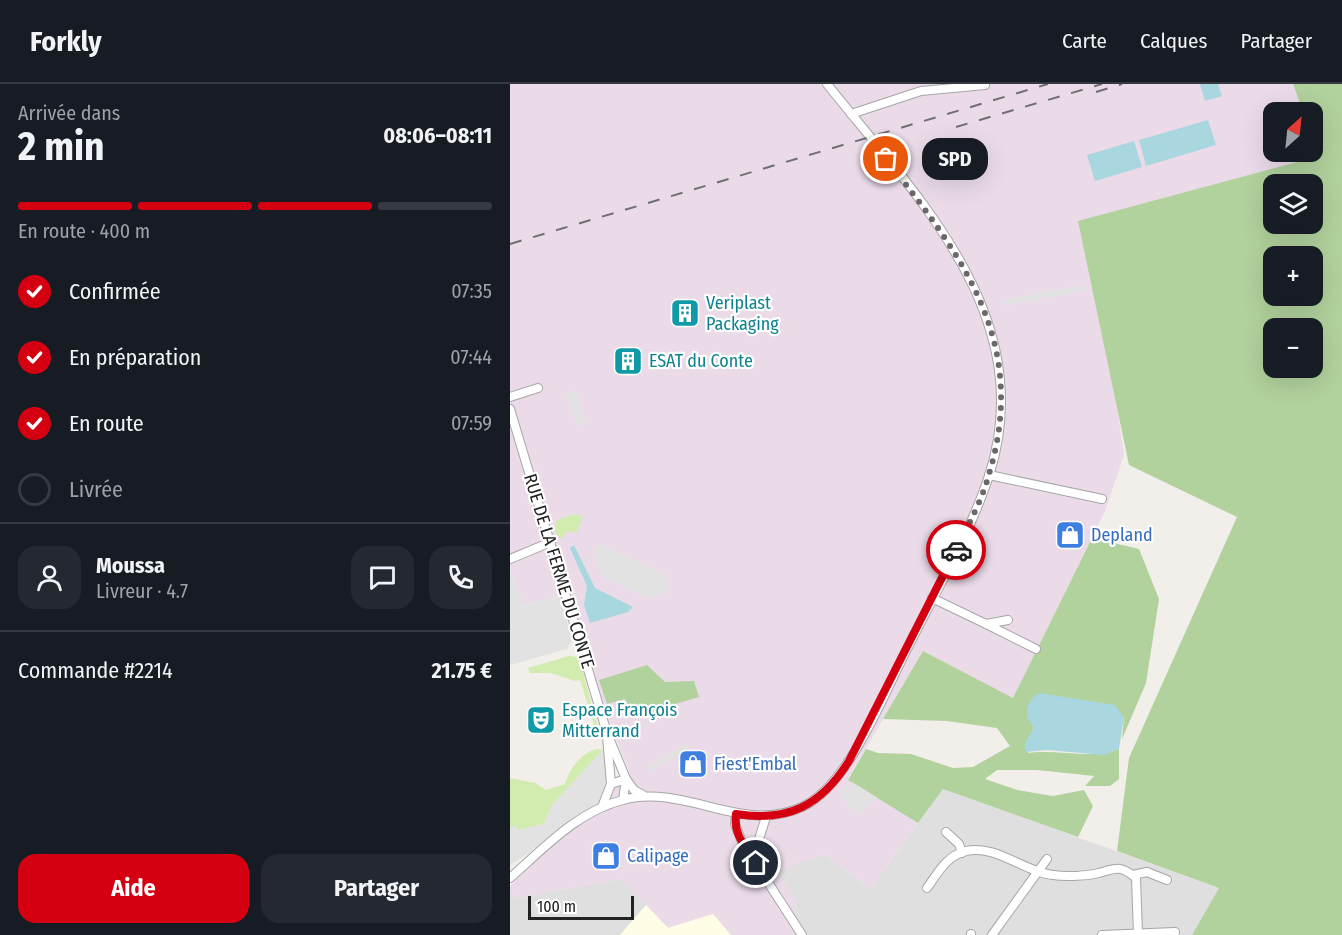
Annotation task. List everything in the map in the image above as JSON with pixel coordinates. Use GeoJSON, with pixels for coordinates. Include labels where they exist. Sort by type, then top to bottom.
{"type":"FeatureCollection","features":[{"type":"Feature","properties":{"kind":"street"},"geometry":{"type":"LineString","coordinates":[[510,878],[576,822],[601,808],[622,800],[645,796],[676,798],[736,814],[766,817],[784,815],[820,797],[840,775],[973,517],[989,475],[1000,420],[1000,380],[989,321],[976,288],[929,214],[827,84]]}},
{"type":"Feature","properties":{"kind":"street"},"geometry":{"type":"LineString","coordinates":[[851,114],[921,91],[985,85]]}},
{"type":"Feature","properties":{"kind":"street"},"geometry":{"type":"LineString","coordinates":[[510,397],[538,388]]}},
{"type":"Feature","properties":{"kind":"street","name":"RUE DE LA FERME DU CONTE"},"geometry":{"type":"LineString","coordinates":[[510,409],[512,422],[551,542],[607,733],[626,779],[634,790],[645,796]]}},
{"type":"Feature","properties":{"kind":"street"},"geometry":{"type":"LineString","coordinates":[[989,475],[1102,499]]}},
{"type":"Feature","properties":{"kind":"street"},"geometry":{"type":"LineString","coordinates":[[510,559],[551,542]]}},
{"type":"Feature","properties":{"kind":"street"},"geometry":{"type":"LineString","coordinates":[[932,598],[1036,649]]}},
{"type":"Feature","properties":{"kind":"street"},"geometry":{"type":"LineString","coordinates":[[986,624],[1008,620]]}},
{"type":"Feature","properties":{"kind":"street","name":"RUE DE LA FERME DU CONTE"},"geometry":{"type":"LineString","coordinates":[[601,808],[610,784],[607,733]]}},
{"type":"Feature","properties":{"kind":"street"},"geometry":{"type":"LineString","coordinates":[[626,779],[622,800],[610,784],[626,779]]}},
{"type":"Feature","properties":{"kind":"street"},"geometry":{"type":"LineString","coordinates":[[736,814],[737,834],[802,935]]}},
{"type":"Feature","properties":{"kind":"street"},"geometry":{"type":"LineString","coordinates":[[753,858],[766,817]]}},
{"type":"Feature","properties":{"kind":"street"},"geometry":{"type":"LineString","coordinates":[[946,832],[959,844],[962,853]]}},
{"type":"Feature","properties":{"kind":"street"},"geometry":{"type":"LineString","coordinates":[[927,888],[947,860],[962,853],[988,852],[1053,876],[1098,873],[1113,867],[1127,870],[1136,878],[1138,933]]}},
{"type":"Feature","properties":{"kind":"street"},"geometry":{"type":"LineString","coordinates":[[994,934],[1047,859]]}},
{"type":"Feature","properties":{"kind":"street"},"geometry":{"type":"LineString","coordinates":[[1133,875],[1147,872],[1167,880]]}},
{"type":"Feature","properties":{"kind":"street"},"geometry":{"type":"LineString","coordinates":[[1102,935],[1175,932]]}},
{"type":"Feature","properties":{"kind":"shaded area"},"geometry":{"type":"Polygon","coordinates":[[[510,84],[1293,84],[1299,102],[1263,102],[1263,162],[1298,162],[1079,223],[1115,393],[1124,455],[1105,511],[1013,699],[923,651],[848,779],[918,823],[870,889],[824,854],[777,872],[796,899],[794,935],[731,935],[712,914],[668,928],[621,879],[516,898],[510,886],[629,771],[559,596],[522,606],[510,567],[510,84]]]}},
{"type":"Feature","properties":{"kind":"shaded area"},"geometry":{"type":"Polygon","coordinates":[[[1084,285],[1085,291],[1004,305],[1004,300],[1084,285]]]}},
{"type":"Feature","properties":{"kind":"shaded area"},"geometry":{"type":"Polygon","coordinates":[[[576,390],[586,423],[577,427],[566,393],[576,390]]]}},
{"type":"Feature","properties":{"kind":"shaded area"},"geometry":{"type":"Polygon","coordinates":[[[597,543],[666,575],[667,594],[649,598],[602,576],[593,553],[597,543]]]}},
{"type":"Feature","properties":{"kind":"shaded area"},"geometry":{"type":"Polygon","coordinates":[[[510,569],[524,606],[560,595],[572,640],[567,649],[510,665],[510,569]]]}},
{"type":"Feature","properties":{"kind":"shaded area"},"geometry":{"type":"Polygon","coordinates":[[[687,743],[690,748],[650,772],[647,767],[687,743]]]}},
{"type":"Feature","properties":{"kind":"shaded area"},"geometry":{"type":"Polygon","coordinates":[[[603,750],[608,787],[601,801],[567,823],[535,851],[535,848],[531,847],[533,850],[510,865],[510,828],[515,825],[519,830],[544,824],[552,805],[603,750]]]}},
{"type":"Feature","properties":{"kind":"shaded area"},"geometry":{"type":"Polygon","coordinates":[[[852,782],[878,798],[860,814],[857,810],[854,812],[840,793],[852,782]]]}},
{"type":"Feature","properties":{"kind":"shaded area"},"geometry":{"type":"Polygon","coordinates":[[[943,789],[1219,888],[1192,935],[794,935],[796,899],[776,872],[824,854],[870,889],[943,789]]]}},
{"type":"Feature","properties":{"kind":"shaded area"},"geometry":{"type":"Polygon","coordinates":[[[621,879],[646,905],[620,935],[510,935],[510,890],[516,898],[621,879]]]}},
{"type":"Feature","properties":{"kind":"shaded area"},"geometry":{"type":"Polygon","coordinates":[[[646,905],[668,928],[713,914],[731,935],[620,935],[646,905]]]}},
{"type":"Feature","properties":{"kind":"green space"},"geometry":{"type":"Polygon","coordinates":[[[1293,84],[1342,84],[1342,935],[1192,935],[1219,888],[1117,851],[1129,758],[1237,517],[1129,465],[1078,221],[1297,162],[1323,162],[1323,102],[1299,102],[1293,84]]]}},
{"type":"Feature","properties":{"kind":"green space"},"geometry":{"type":"Polygon","coordinates":[[[575,514],[583,517],[576,533],[566,531],[563,539],[556,534],[554,528],[557,520],[575,514]]]}},
{"type":"Feature","properties":{"kind":"green space"},"geometry":{"type":"Polygon","coordinates":[[[1092,538],[1139,549],[1159,599],[1146,683],[1122,739],[1124,717],[1027,716],[1034,727],[1028,753],[1099,754],[1119,749],[1119,779],[1110,786],[1085,786],[1094,776],[1037,770],[997,770],[985,779],[1017,790],[1053,796],[1084,790],[1093,806],[1078,837],[943,789],[918,823],[848,780],[866,749],[878,753],[911,754],[953,768],[973,767],[1010,746],[997,728],[947,721],[883,719],[923,651],[1013,698],[1092,538]]]}},
{"type":"Feature","properties":{"kind":"green space"},"geometry":{"type":"Polygon","coordinates":[[[569,656],[577,657],[580,662],[597,724],[596,738],[591,735],[589,726],[594,724],[580,680],[575,681],[551,673],[530,673],[528,668],[569,656]]]}},
{"type":"Feature","properties":{"kind":"green space"},"geometry":{"type":"Polygon","coordinates":[[[647,665],[665,682],[694,681],[699,697],[631,717],[625,699],[607,704],[599,680],[647,665]]]}},
{"type":"Feature","properties":{"kind":"green space"},"geometry":{"type":"Polygon","coordinates":[[[597,749],[603,750],[552,805],[544,824],[519,830],[515,825],[510,828],[510,778],[535,783],[546,790],[565,784],[576,762],[597,749]]]}},
{"type":"Feature","properties":{"kind":"water"},"geometry":{"type":"Polygon","coordinates":[[[1200,84],[1218,84],[1222,96],[1205,101],[1200,84]]]}},
{"type":"Feature","properties":{"kind":"water"},"geometry":{"type":"Polygon","coordinates":[[[1208,120],[1216,145],[1146,166],[1139,140],[1208,120]]]}},
{"type":"Feature","properties":{"kind":"water"},"geometry":{"type":"Polygon","coordinates":[[[1134,141],[1142,167],[1095,181],[1087,155],[1134,141]]]}},
{"type":"Feature","properties":{"kind":"water"},"geometry":{"type":"Polygon","coordinates":[[[574,545],[595,588],[633,607],[628,612],[590,623],[584,605],[587,586],[570,548],[574,545]]]}},
{"type":"Feature","properties":{"kind":"water"},"geometry":{"type":"Polygon","coordinates":[[[1039,693],[1115,705],[1124,717],[1119,749],[1104,755],[1047,750],[1026,752],[1025,743],[1034,727],[1028,718],[1028,704],[1039,693]]]}},
{"type":"Feature","properties":{"kind":"railway"},"geometry":{"type":"LineString","coordinates":[[510,244],[1048,84]]}},
{"type":"Feature","properties":{"kind":"railway"},"geometry":{"type":"LineString","coordinates":[[956,127],[1102,84]]}},
{"type":"Feature","properties":{"kind":"railway"},"geometry":{"type":"LineString","coordinates":[[1096,92],[1122,84]]}},
{"type":"Feature","properties":{"kind":"way so far"},"geometry":{"type":"LineString","coordinates":[[886,159],[929,214],[976,288],[989,321],[998,361],[1000,380],[998,441],[984,489],[956,550]]}},
{"type":"Feature","properties":{"kind":"place","name":"SPD"},"geometry":{"type":"Point","coordinates":[886,159]}},
{"type":"Feature","properties":{"kind":"place","name":"Veriplast Packaging"},"geometry":{"type":"Point","coordinates":[685,313]}},
{"type":"Feature","properties":{"kind":"place","name":"ESAT du Conte"},"geometry":{"type":"Point","coordinates":[628,361]}},
{"type":"Feature","properties":{"kind":"place","name":"Depland"},"geometry":{"type":"Point","coordinates":[1070,535]}},
{"type":"Feature","properties":{"kind":"place","name":"Espace François Mitterrand"},"geometry":{"type":"Point","coordinates":[541,720]}},
{"type":"Feature","properties":{"kind":"place","name":"Fiest'Embal"},"geometry":{"type":"Point","coordinates":[693,764]}},
{"type":"Feature","properties":{"kind":"place","name":"Calipage"},"geometry":{"type":"Point","coordinates":[606,856]}},
{"type":"Feature","properties":{"kind":"route"},"geometry":{"type":"LineString","coordinates":[[756,863],[737,834],[736,814],[755,817],[784,815],[806,806],[831,787],[849,761],[956,550]]}}]}
